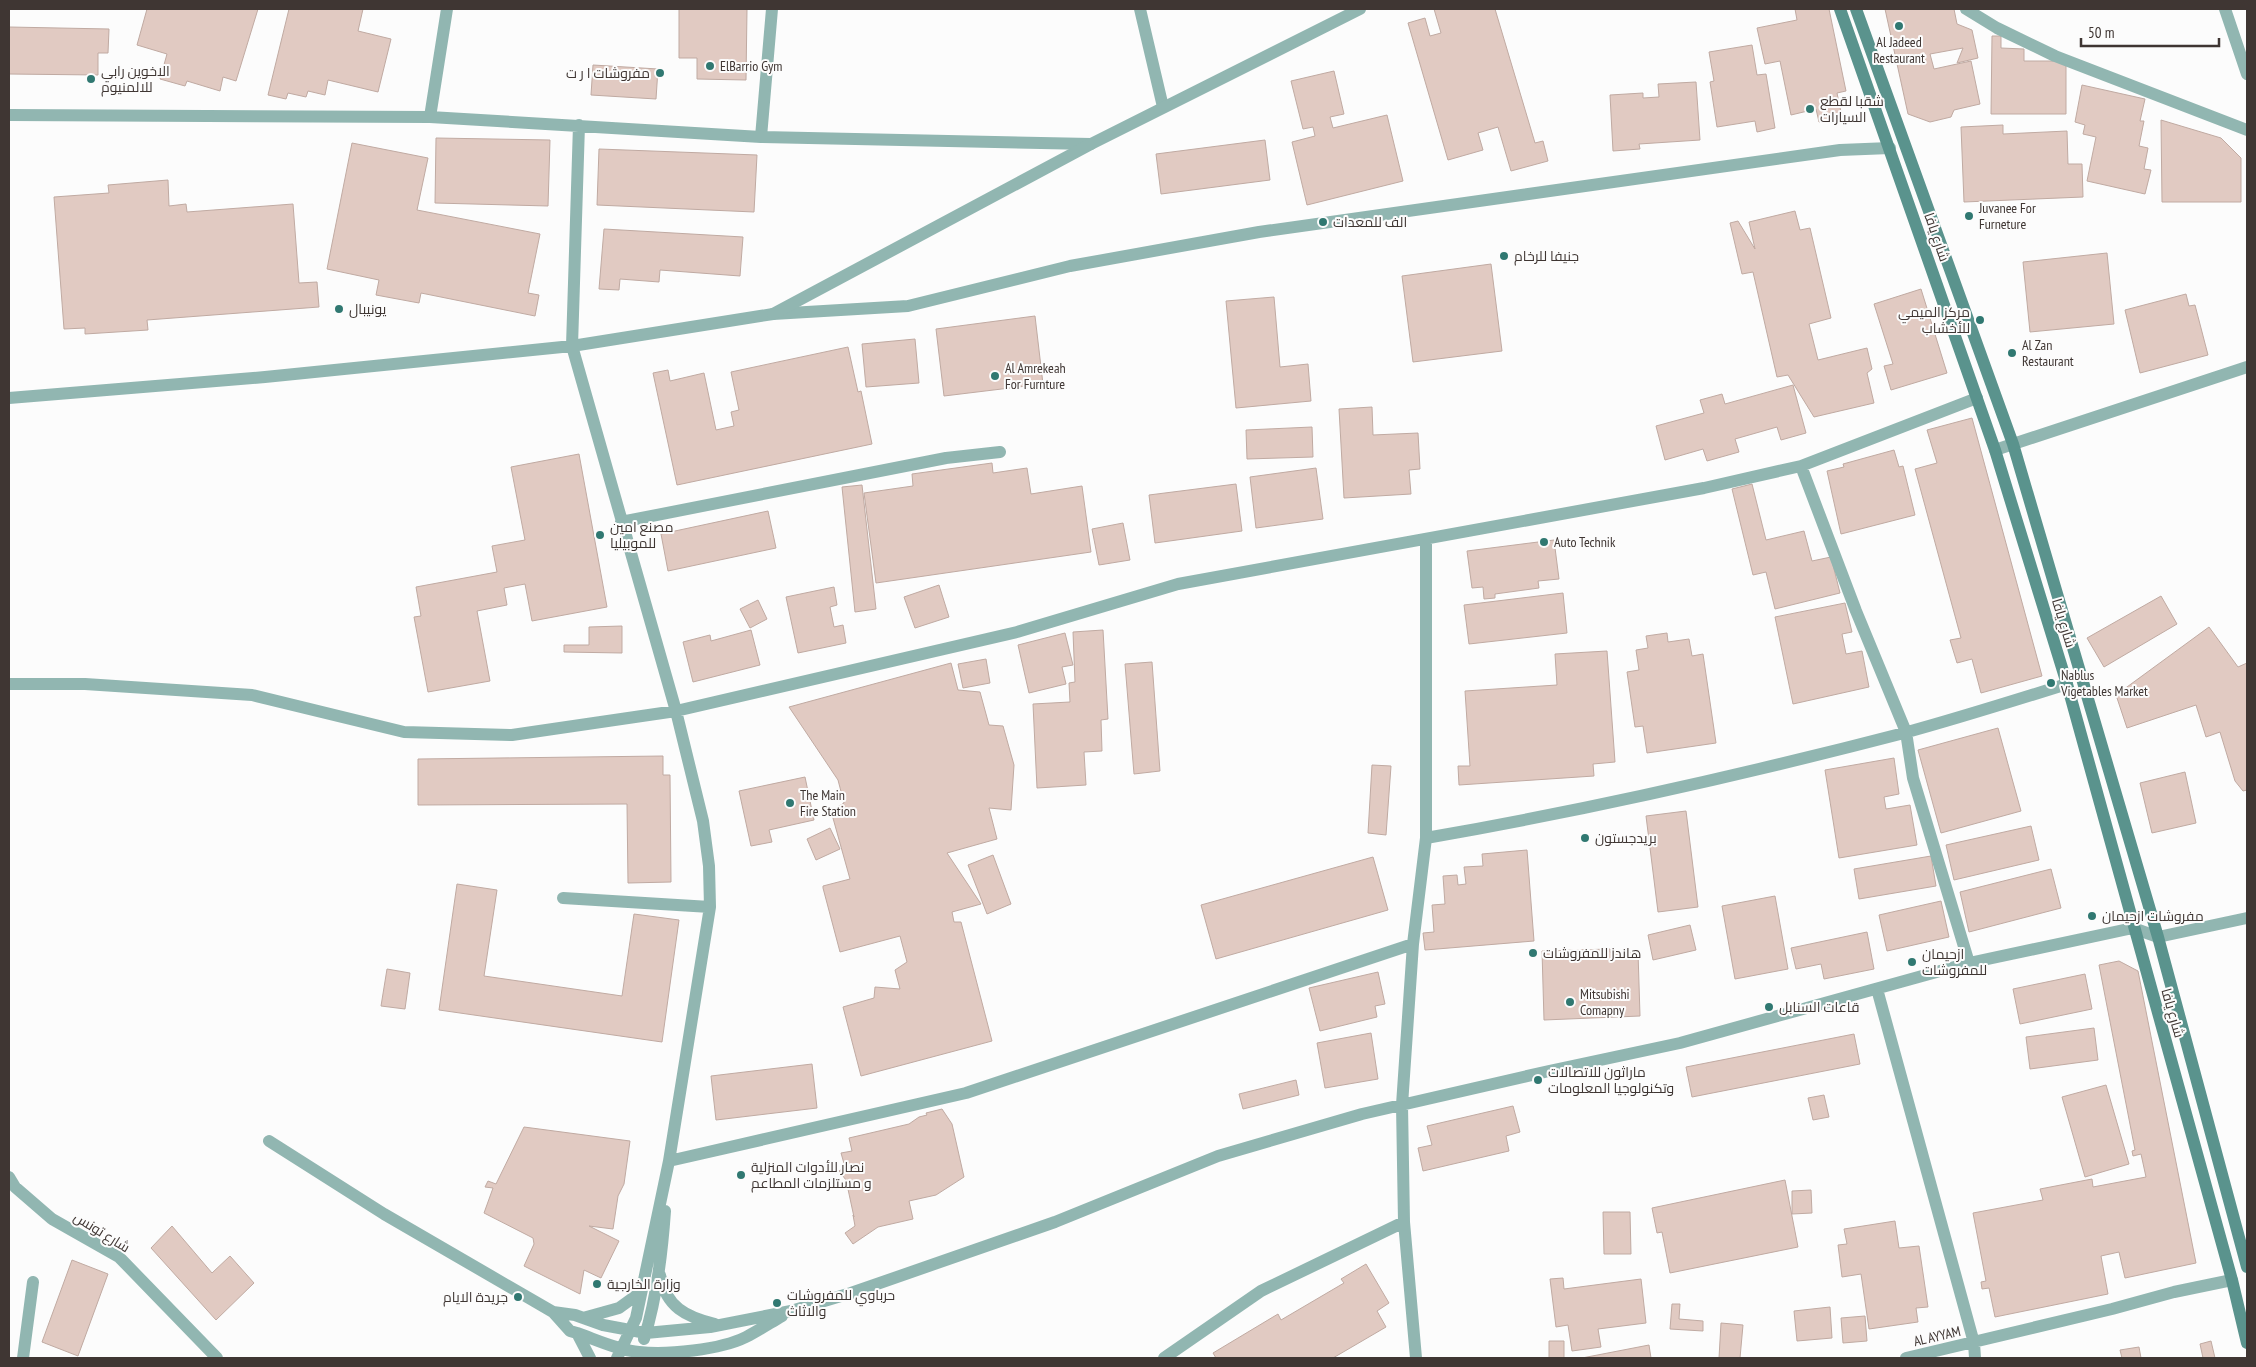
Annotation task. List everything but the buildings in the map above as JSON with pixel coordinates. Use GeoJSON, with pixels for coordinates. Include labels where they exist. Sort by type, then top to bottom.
{"type":"FeatureCollection","features":[{"type":"Feature","properties":{"kind":"main road","name":"شارع يافا"},"geometry":{"type":"LineString","coordinates":[[1840,9],[1995,450],[2067,684],[2232,1280],[2247,1343]]}},
{"type":"Feature","properties":{"kind":"main road","name":"شارع يافا"},"geometry":{"type":"LineString","coordinates":[[1856,9],[2013,444],[2158,937],[2247,1268]]}},
{"type":"Feature","properties":{"kind":"street"},"geometry":{"type":"LineString","coordinates":[[430,117],[447,9]]}},
{"type":"Feature","properties":{"kind":"street"},"geometry":{"type":"LineString","coordinates":[[761,137],[772,9]]}},
{"type":"Feature","properties":{"kind":"street"},"geometry":{"type":"LineString","coordinates":[[1140,9],[1163,107]]}},
{"type":"Feature","properties":{"kind":"street"},"geometry":{"type":"LineString","coordinates":[[773,314],[1091,144],[1360,9]]}},
{"type":"Feature","properties":{"kind":"street"},"geometry":{"type":"LineString","coordinates":[[1966,9],[1997,28],[2055,56],[2247,130]]}},
{"type":"Feature","properties":{"kind":"street"},"geometry":{"type":"LineString","coordinates":[[2225,9],[2247,74]]}},
{"type":"Feature","properties":{"kind":"street"},"geometry":{"type":"LineString","coordinates":[[9,115],[430,117],[761,137],[1091,144]]}},
{"type":"Feature","properties":{"kind":"street"},"geometry":{"type":"LineString","coordinates":[[579,125],[572,346],[676,711],[703,821],[709,866],[710,907],[669,1161],[636,1318],[619,1353]]}},
{"type":"Feature","properties":{"kind":"street"},"geometry":{"type":"LineString","coordinates":[[9,398],[265,377],[572,346],[773,314],[908,306],[1070,266],[1259,232],[1840,150],[1890,148]]}},
{"type":"Feature","properties":{"kind":"street"},"geometry":{"type":"LineString","coordinates":[[1995,450],[2247,366]]}},
{"type":"Feature","properties":{"kind":"street"},"geometry":{"type":"LineString","coordinates":[[9,684],[85,684],[252,695],[404,732],[512,735],[676,711],[1017,632],[1178,584],[1704,488],[1801,466],[1977,398]]}},
{"type":"Feature","properties":{"kind":"street"},"geometry":{"type":"LineString","coordinates":[[621,522],[946,458],[1000,452]]}},
{"type":"Feature","properties":{"kind":"street"},"geometry":{"type":"LineString","coordinates":[[1801,466],[1856,611],[1906,732],[1913,778],[1969,963]]}},
{"type":"Feature","properties":{"kind":"street"},"geometry":{"type":"LineString","coordinates":[[1416,1358],[1404,1222],[1402,1105],[1413,944],[1426,838],[1426,539]]}},
{"type":"Feature","properties":{"kind":"street"},"geometry":{"type":"LineString","coordinates":[[1426,838],[1517,822],[1662,792],[1906,732],[2067,684]]}},
{"type":"Feature","properties":{"kind":"street"},"geometry":{"type":"LineString","coordinates":[[564,898],[710,907]]}},
{"type":"Feature","properties":{"kind":"street"},"geometry":{"type":"LineString","coordinates":[[553,1312],[584,1318],[629,1332],[646,1334],[720,1325],[791,1311],[851,1293],[1055,1222],[1218,1156],[1402,1105],[1680,1043],[1969,963],[2133,928],[2158,937],[2247,918]]}},
{"type":"Feature","properties":{"kind":"street"},"geometry":{"type":"LineString","coordinates":[[669,1161],[966,1094],[1413,944]]}},
{"type":"Feature","properties":{"kind":"street"},"geometry":{"type":"LineString","coordinates":[[1877,989],[1974,1343],[1975,1358]]}},
{"type":"Feature","properties":{"kind":"street"},"geometry":{"type":"LineString","coordinates":[[269,1142],[384,1214],[553,1312],[570,1331],[619,1353],[639,1355],[704,1348],[745,1338],[791,1311]]}},
{"type":"Feature","properties":{"kind":"street"},"geometry":{"type":"LineString","coordinates":[[639,1355],[646,1334],[662,1247],[669,1161]]}},
{"type":"Feature","properties":{"kind":"street","name":"شارع تونس"},"geometry":{"type":"LineString","coordinates":[[9,1177],[15,1187],[52,1219],[119,1257],[217,1358]]}},
{"type":"Feature","properties":{"kind":"street"},"geometry":{"type":"LineString","coordinates":[[1164,1358],[1261,1291],[1404,1222]]}},
{"type":"Feature","properties":{"kind":"street"},"geometry":{"type":"LineString","coordinates":[[658,1269],[665,1294],[679,1310],[689,1316],[720,1325]]}},
{"type":"Feature","properties":{"kind":"street","name":"AL AYYAM"},"geometry":{"type":"LineString","coordinates":[[1906,1358],[1974,1343],[2174,1292],[2232,1280]]}},
{"type":"Feature","properties":{"kind":"street"},"geometry":{"type":"LineString","coordinates":[[23,1358],[33,1282]]}},
{"type":"Feature","properties":{"kind":"street"},"geometry":{"type":"LineString","coordinates":[[584,1318],[619,1308],[641,1292]]}},
{"type":"Feature","properties":{"kind":"street"},"geometry":{"type":"LineString","coordinates":[[577,1333],[590,1358]]}},
{"type":"Feature","properties":{"kind":"street"},"geometry":{"type":"LineString","coordinates":[[681,1358],[704,1348]]}},
{"type":"Feature","properties":{"kind":"place","name":"Al Jadeed Restaurant"},"geometry":{"type":"Point","coordinates":[1899,26]}},
{"type":"Feature","properties":{"kind":"place","name":"ElBarrio Gym"},"geometry":{"type":"Point","coordinates":[710,66]}},
{"type":"Feature","properties":{"kind":"place","name":"مفروشات ا ر ت"},"geometry":{"type":"Point","coordinates":[660,73]}},
{"type":"Feature","properties":{"kind":"place","name":"الاخوين رابي للالمنيوم"},"geometry":{"type":"Point","coordinates":[91,79]}},
{"type":"Feature","properties":{"kind":"place","name":"شقبا لقطع السيارات"},"geometry":{"type":"Point","coordinates":[1810,109]}},
{"type":"Feature","properties":{"kind":"place","name":"Juvanee For Furneture"},"geometry":{"type":"Point","coordinates":[1969,216]}},
{"type":"Feature","properties":{"kind":"place","name":"الف للمعدات"},"geometry":{"type":"Point","coordinates":[1323,222]}},
{"type":"Feature","properties":{"kind":"place","name":"جنيفا للرخام"},"geometry":{"type":"Point","coordinates":[1504,256]}},
{"type":"Feature","properties":{"kind":"place","name":"يونيبال"},"geometry":{"type":"Point","coordinates":[339,309]}},
{"type":"Feature","properties":{"kind":"place","name":"مركز الميمي للأخشاب"},"geometry":{"type":"Point","coordinates":[1980,320]}},
{"type":"Feature","properties":{"kind":"place","name":"Al Zan Restaurant"},"geometry":{"type":"Point","coordinates":[2012,353]}},
{"type":"Feature","properties":{"kind":"place","name":"Al Amrekeah For Furnture"},"geometry":{"type":"Point","coordinates":[995,376]}},
{"type":"Feature","properties":{"kind":"place","name":"مصنع امين للموبيليا"},"geometry":{"type":"Point","coordinates":[600,535]}},
{"type":"Feature","properties":{"kind":"place","name":"Auto Technik"},"geometry":{"type":"Point","coordinates":[1544,542]}},
{"type":"Feature","properties":{"kind":"place","name":"Nablus Vigetables Market"},"geometry":{"type":"Point","coordinates":[2051,683]}},
{"type":"Feature","properties":{"kind":"place","name":"The Main Fire Station"},"geometry":{"type":"Point","coordinates":[790,803]}},
{"type":"Feature","properties":{"kind":"place","name":"بريدجستون"},"geometry":{"type":"Point","coordinates":[1585,838]}},
{"type":"Feature","properties":{"kind":"place","name":"مفروشات ازحيمان"},"geometry":{"type":"Point","coordinates":[2092,916]}},
{"type":"Feature","properties":{"kind":"place","name":"هاندز للمفروشات"},"geometry":{"type":"Point","coordinates":[1533,953]}},
{"type":"Feature","properties":{"kind":"place","name":"ازحيمان للمفروشات"},"geometry":{"type":"Point","coordinates":[1912,962]}},
{"type":"Feature","properties":{"kind":"place","name":"Mitsubishi Comapny"},"geometry":{"type":"Point","coordinates":[1570,1002]}},
{"type":"Feature","properties":{"kind":"place","name":"قاعات السنابل"},"geometry":{"type":"Point","coordinates":[1769,1007]}},
{"type":"Feature","properties":{"kind":"place","name":"ماراثون للاتصالات وتكنولوجيا المعلومات"},"geometry":{"type":"Point","coordinates":[1538,1080]}},
{"type":"Feature","properties":{"kind":"place","name":"نصار للأدوات المنزلية و مستلزمات المطاعم"},"geometry":{"type":"Point","coordinates":[741,1175]}},
{"type":"Feature","properties":{"kind":"place","name":"وزارة الخارجية"},"geometry":{"type":"Point","coordinates":[597,1284]}},
{"type":"Feature","properties":{"kind":"place","name":"جريدة الايام"},"geometry":{"type":"Point","coordinates":[518,1297]}},
{"type":"Feature","properties":{"kind":"place","name":"حرباوي للمفروشات والاثاث"},"geometry":{"type":"Point","coordinates":[777,1303]}}]}
